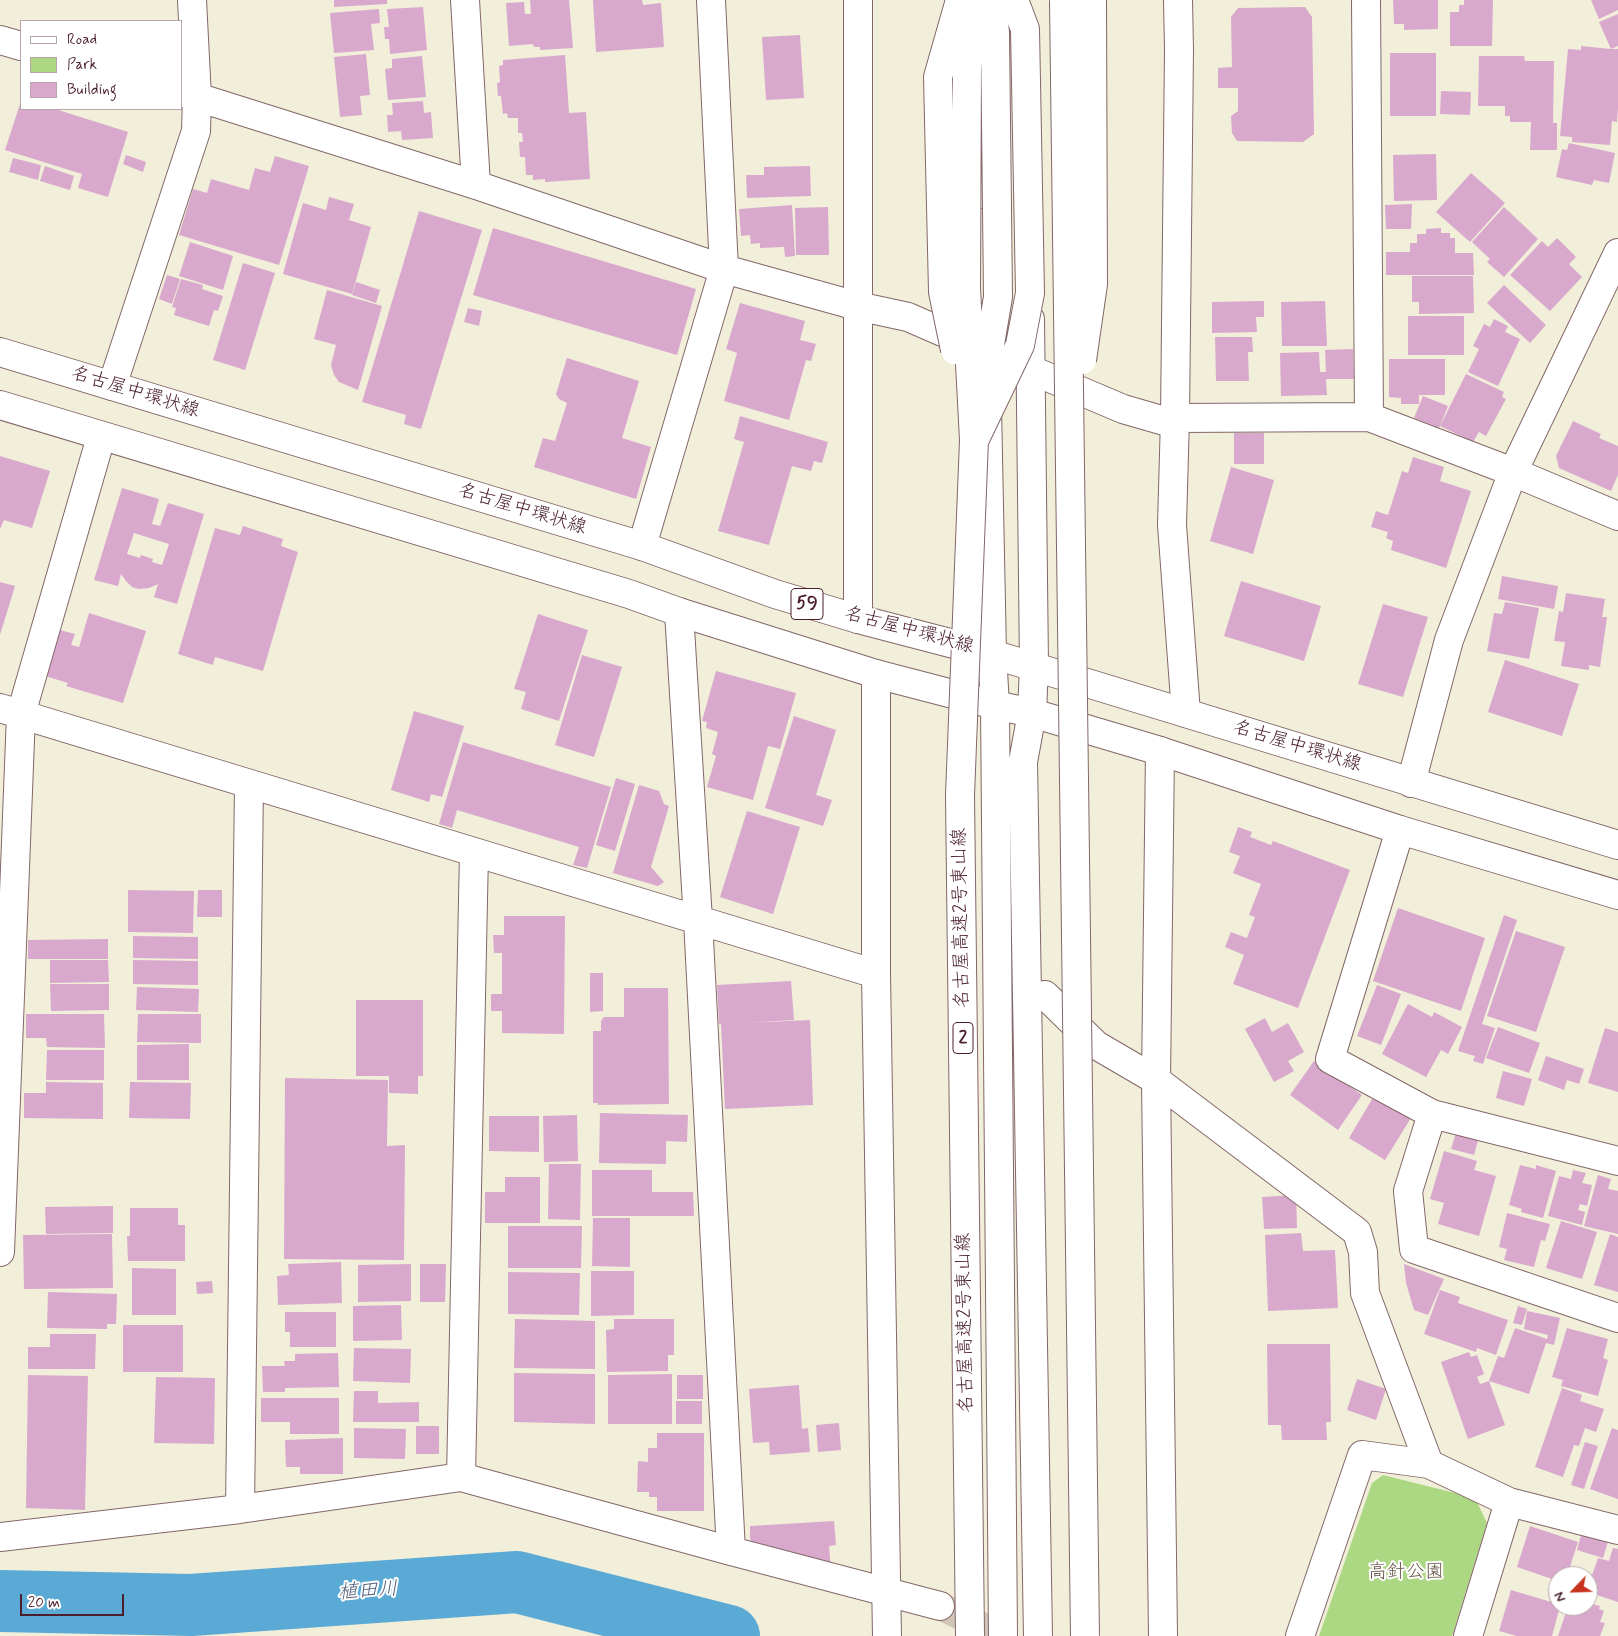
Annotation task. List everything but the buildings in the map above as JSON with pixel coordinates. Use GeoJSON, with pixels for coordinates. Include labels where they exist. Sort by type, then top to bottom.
{"type":"FeatureCollection","features":[{"type":"Feature","properties":{"kind":"main road"},"geometry":{"type":"LineString","coordinates":[[112,386],[196,131],[189,95],[192,0]]}},
{"type":"Feature","properties":{"kind":"main road"},"geometry":{"type":"LineString","coordinates":[[464,0],[476,185]]}},
{"type":"Feature","properties":{"kind":"main road"},"geometry":{"type":"LineString","coordinates":[[642,546],[724,269],[711,0]]}},
{"type":"Feature","properties":{"kind":"main road"},"geometry":{"type":"LineString","coordinates":[[858,0],[858,619]]}},
{"type":"Feature","properties":{"kind":"main road"},"geometry":{"type":"LineString","coordinates":[[960,0],[938,77],[943,292],[974,440]]}},
{"type":"Feature","properties":{"kind":"main road"},"geometry":{"type":"LineString","coordinates":[[974,0],[967,66],[966,288],[974,440]]}},
{"type":"Feature","properties":{"kind":"main road"},"geometry":{"type":"LineString","coordinates":[[980,0],[992,654],[995,705],[1003,1636]]}},
{"type":"Feature","properties":{"kind":"main road"},"geometry":{"type":"LineString","coordinates":[[974,440],[998,297],[995,33],[992,0]]}},
{"type":"Feature","properties":{"kind":"main road"},"geometry":{"type":"LineString","coordinates":[[974,440],[1020,345],[1030,293],[1025,29],[1014,0]]}},
{"type":"Feature","properties":{"kind":"main road"},"geometry":{"type":"LineString","coordinates":[[1026,0],[1034,666],[1032,713],[1023,762],[1038,1636]]}},
{"type":"Feature","properties":{"kind":"main road"},"geometry":{"type":"LineString","coordinates":[[1064,0],[1085,1636]]}},
{"type":"Feature","properties":{"kind":"main road"},"geometry":{"type":"LineString","coordinates":[[1070,446],[1093,284],[1092,0]]}},
{"type":"Feature","properties":{"kind":"main road"},"geometry":{"type":"LineString","coordinates":[[1178,0],[1175,421],[1172,526],[1186,713]]}},
{"type":"Feature","properties":{"kind":"main road"},"geometry":{"type":"LineString","coordinates":[[1366,0],[1369,417]]}},
{"type":"Feature","properties":{"kind":"main road"},"geometry":{"type":"LineString","coordinates":[[0,40],[20,46]]}},
{"type":"Feature","properties":{"kind":"main road"},"geometry":{"type":"LineString","coordinates":[[189,95],[476,185],[724,269],[857,306],[908,317],[1123,409],[1175,421],[1369,417],[1513,472],[1618,516]]}},
{"type":"Feature","properties":{"kind":"main road"},"geometry":{"type":"LineString","coordinates":[[1411,783],[1449,640],[1513,472],[1618,253]]}},
{"type":"Feature","properties":{"kind":"main road","name":"名古屋中環状線"},"geometry":{"type":"LineString","coordinates":[[0,352],[642,546],[775,594],[858,619],[1034,666],[1618,845]]}},
{"type":"Feature","properties":{"kind":"main road","name":"59"},"geometry":{"type":"LineString","coordinates":[[0,405],[619,591],[678,612],[876,674],[1032,713],[1160,751],[1400,830],[1618,895]]}},
{"type":"Feature","properties":{"kind":"main road"},"geometry":{"type":"LineString","coordinates":[[0,1252],[11,711],[101,436]]}},
{"type":"Feature","properties":{"kind":"main road","name":"名古屋高速2号東山線"},"geometry":{"type":"LineString","coordinates":[[970,1636],[960,795],[974,440]]}},
{"type":"Feature","properties":{"kind":"main road"},"geometry":{"type":"LineString","coordinates":[[678,612],[698,920],[732,1551]]}},
{"type":"Feature","properties":{"kind":"main road"},"geometry":{"type":"LineString","coordinates":[[876,674],[876,974],[887,1632]]}},
{"type":"Feature","properties":{"kind":"main road"},"geometry":{"type":"LineString","coordinates":[[11,711],[876,974]]}},
{"type":"Feature","properties":{"kind":"main road"},"geometry":{"type":"LineString","coordinates":[[1160,751],[1156,1080],[1163,1636]]}},
{"type":"Feature","properties":{"kind":"main road"},"geometry":{"type":"LineString","coordinates":[[240,1509],[249,784]]}},
{"type":"Feature","properties":{"kind":"main road"},"geometry":{"type":"LineString","coordinates":[[1400,830],[1330,1059],[1432,1114],[1618,1161]]}},
{"type":"Feature","properties":{"kind":"main road"},"geometry":{"type":"LineString","coordinates":[[461,1477],[474,852]]}},
{"type":"Feature","properties":{"kind":"main road"},"geometry":{"type":"LineString","coordinates":[[1045,995],[1096,1045],[1156,1080],[1357,1232],[1363,1252],[1365,1293],[1429,1464]]}},
{"type":"Feature","properties":{"kind":"main road"},"geometry":{"type":"LineString","coordinates":[[1432,1114],[1408,1191],[1414,1249],[1618,1318]]}},
{"type":"Feature","properties":{"kind":"main road"},"geometry":{"type":"LineString","coordinates":[[1300,1636],[1362,1455],[1429,1464],[1509,1502],[1618,1530]]}},
{"type":"Feature","properties":{"kind":"main road"},"geometry":{"type":"LineString","coordinates":[[0,1537],[240,1509],[461,1477],[940,1606]]}},
{"type":"Feature","properties":{"kind":"main road"},"geometry":{"type":"LineString","coordinates":[[1468,1636],[1509,1502]]}},
{"type":"Feature","properties":{"kind":"green space","name":"高針公園"},"geometry":{"type":"Polygon","coordinates":[[[1383,1475],[1475,1498],[1487,1523],[1452,1636],[1319,1636],[1372,1483],[1383,1475]]]}},
{"type":"Feature","properties":{"kind":"waterway","name":"植田川"},"geometry":{"type":"LineString","coordinates":[[0,1601],[191,1605],[517,1582],[729,1636]]}},
{"type":"Feature","properties":{"kind":"tunnel"},"geometry":{"type":"LineString","coordinates":[[940,1606],[1003,1636]]}}]}
